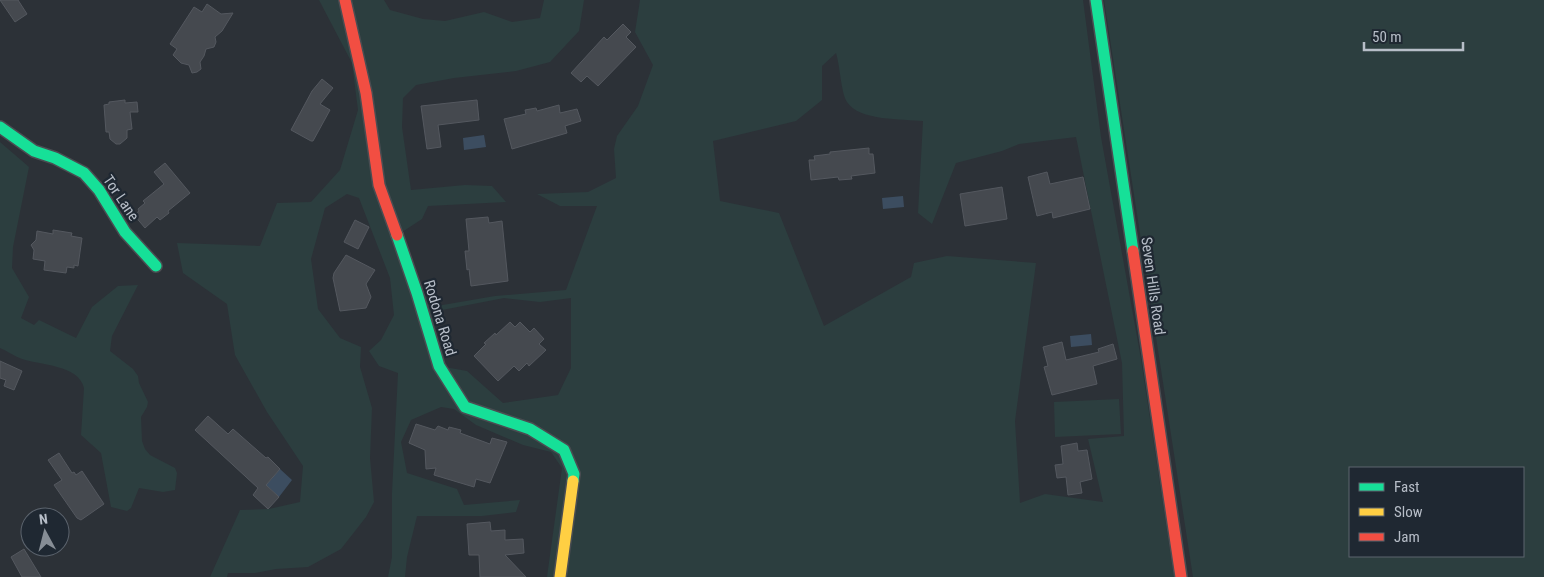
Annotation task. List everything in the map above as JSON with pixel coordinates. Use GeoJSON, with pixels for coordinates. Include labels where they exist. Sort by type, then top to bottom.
{"type":"FeatureCollection","features":[{"type":"Feature","properties":{"kind":"street","name":"Rodona Road"},"geometry":{"type":"LineString","coordinates":[[346,0],[366,94],[379,184],[417,292],[439,366],[464,407],[530,429],[564,450],[574,474],[560,577]]}},
{"type":"Feature","properties":{"kind":"street","name":"Seven Hills Road"},"geometry":{"type":"LineString","coordinates":[[1096,0],[1181,577]]}},
{"type":"Feature","properties":{"kind":"street","name":"Tor Lane"},"geometry":{"type":"LineString","coordinates":[[0,127],[34,151],[55,158],[84,173],[100,190],[126,232],[156,266]]}},
{"type":"Feature","properties":{"kind":"shaded area"},"geometry":{"type":"Polygon","coordinates":[[[319,0],[384,0],[390,10],[423,19],[445,21],[484,12],[512,22],[540,18],[544,0],[584,0],[579,31],[550,62],[516,71],[454,78],[416,85],[403,98],[402,127],[411,190],[465,185],[492,186],[506,202],[428,206],[422,219],[396,236],[431,307],[495,296],[566,290],[597,206],[560,206],[537,194],[588,192],[616,178],[614,149],[617,136],[638,106],[653,65],[635,32],[640,0],[1083,0],[1101,137],[1141,359],[1174,577],[547,577],[562,468],[551,452],[523,445],[476,425],[454,409],[441,407],[411,420],[401,442],[407,473],[457,489],[464,505],[520,500],[516,512],[482,516],[417,516],[407,557],[405,577],[388,577],[392,557],[392,493],[398,373],[379,366],[369,351],[381,340],[394,315],[390,278],[359,198],[347,194],[325,208],[311,259],[318,309],[340,338],[361,347],[360,367],[372,408],[370,458],[374,502],[366,517],[341,549],[308,567],[276,569],[255,573],[228,573],[227,577],[210,577],[240,510],[269,509],[300,502],[303,466],[267,412],[235,355],[227,304],[183,273],[177,243],[260,246],[277,203],[311,202],[340,170],[358,110],[352,63],[319,0]],[[836,53],[822,66],[822,100],[796,121],[713,141],[720,201],[779,213],[824,326],[911,277],[914,263],[947,256],[1036,263],[1015,421],[1020,503],[1045,494],[1103,502],[1088,439],[1124,436],[1122,363],[1076,137],[1019,144],[1002,151],[956,163],[932,224],[918,213],[923,121],[871,116],[853,108],[845,98],[836,53]],[[504,298],[442,310],[429,331],[439,366],[467,371],[503,403],[558,395],[571,368],[571,298],[540,302],[504,298]]]}},
{"type":"Feature","properties":{"kind":"shaded area"},"geometry":{"type":"Polygon","coordinates":[[[1104,0],[1544,0],[1544,577],[1193,577],[1104,0]]]}},
{"type":"Feature","properties":{"kind":"shaded area"},"geometry":{"type":"Polygon","coordinates":[[[0,142],[29,167],[13,247],[12,268],[29,297],[21,318],[34,325],[39,320],[76,338],[92,307],[118,286],[138,285],[112,336],[110,351],[133,369],[138,376],[139,383],[148,402],[141,417],[142,441],[145,449],[150,455],[175,468],[177,473],[175,490],[163,492],[139,488],[131,508],[127,511],[111,507],[101,453],[81,435],[84,388],[81,380],[67,370],[22,359],[0,348],[0,142]]]}},
{"type":"Feature","properties":{"kind":"shaded area"},"geometry":{"type":"Polygon","coordinates":[[[1119,399],[1121,434],[1055,437],[1054,402],[1119,399]]]}},
{"type":"Feature","properties":{"kind":"water"},"geometry":{"type":"Polygon","coordinates":[[[484,135],[486,147],[464,150],[463,138],[484,135]]]}},
{"type":"Feature","properties":{"kind":"water"},"geometry":{"type":"Polygon","coordinates":[[[903,196],[904,207],[883,209],[882,198],[903,196]]]}},
{"type":"Feature","properties":{"kind":"water"},"geometry":{"type":"Polygon","coordinates":[[[1091,334],[1092,345],[1071,347],[1070,336],[1091,334]]]}},
{"type":"Feature","properties":{"kind":"water"},"geometry":{"type":"Polygon","coordinates":[[[280,469],[292,480],[279,497],[266,485],[280,469]]]}},
{"type":"Feature","properties":{"kind":"building"},"geometry":{"type":"Polygon","coordinates":[[[0,0],[18,0],[27,14],[15,22],[0,0]]]}},
{"type":"Feature","properties":{"kind":"building"},"geometry":{"type":"Polygon","coordinates":[[[207,4],[221,14],[233,13],[222,31],[215,37],[214,47],[206,49],[200,62],[201,69],[192,73],[189,65],[181,63],[173,55],[177,49],[170,44],[194,7],[202,12],[207,4]]]}},
{"type":"Feature","properties":{"kind":"building"},"geometry":{"type":"Polygon","coordinates":[[[623,24],[631,32],[626,37],[636,47],[598,86],[587,76],[581,82],[571,73],[604,37],[607,40],[623,24]]]}},
{"type":"Feature","properties":{"kind":"building"},"geometry":{"type":"Polygon","coordinates":[[[322,79],[333,88],[320,104],[330,110],[313,141],[311,141],[291,130],[312,91],[322,79]]]}},
{"type":"Feature","properties":{"kind":"building"},"geometry":{"type":"Polygon","coordinates":[[[125,100],[125,103],[137,102],[138,112],[130,112],[132,129],[127,130],[127,138],[120,144],[116,144],[110,139],[109,132],[106,132],[104,105],[109,104],[109,102],[125,100]]]}},
{"type":"Feature","properties":{"kind":"building"},"geometry":{"type":"Polygon","coordinates":[[[477,100],[479,120],[438,125],[441,147],[427,149],[421,106],[477,100]]]}},
{"type":"Feature","properties":{"kind":"building"},"geometry":{"type":"Polygon","coordinates":[[[559,105],[560,113],[577,109],[581,121],[565,126],[567,133],[512,149],[504,119],[526,114],[525,110],[536,108],[537,111],[559,105]]]}},
{"type":"Feature","properties":{"kind":"building"},"geometry":{"type":"Polygon","coordinates":[[[869,148],[869,154],[873,154],[875,173],[851,176],[852,179],[839,180],[838,177],[811,180],[809,160],[815,160],[814,156],[830,154],[830,152],[869,148]]]}},
{"type":"Feature","properties":{"kind":"building"},"geometry":{"type":"Polygon","coordinates":[[[165,163],[190,193],[160,220],[157,217],[145,228],[134,215],[145,203],[143,201],[164,184],[154,172],[165,163]]]}},
{"type":"Feature","properties":{"kind":"building"},"geometry":{"type":"Polygon","coordinates":[[[1047,172],[1050,184],[1083,177],[1090,209],[1053,218],[1052,212],[1037,216],[1028,177],[1047,172]]]}},
{"type":"Feature","properties":{"kind":"building"},"geometry":{"type":"Polygon","coordinates":[[[1002,187],[1007,219],[965,226],[960,194],[1002,187]]]}},
{"type":"Feature","properties":{"kind":"building"},"geometry":{"type":"Polygon","coordinates":[[[488,217],[489,223],[502,221],[508,281],[471,286],[465,251],[469,251],[466,219],[488,217]]]}},
{"type":"Feature","properties":{"kind":"building"},"geometry":{"type":"Polygon","coordinates":[[[355,220],[369,227],[358,249],[344,242],[355,220]]]}},
{"type":"Feature","properties":{"kind":"building"},"geometry":{"type":"Polygon","coordinates":[[[53,230],[72,233],[71,236],[82,238],[78,266],[74,265],[74,268],[67,267],[66,273],[44,270],[45,261],[33,259],[34,250],[31,245],[36,240],[37,231],[53,234],[53,230]]]}},
{"type":"Feature","properties":{"kind":"building"},"geometry":{"type":"Polygon","coordinates":[[[346,255],[375,270],[366,284],[371,297],[366,308],[340,311],[333,278],[334,273],[346,255]]]}},
{"type":"Feature","properties":{"kind":"building"},"geometry":{"type":"Polygon","coordinates":[[[510,322],[515,327],[520,322],[530,332],[534,328],[544,339],[539,344],[546,350],[529,366],[527,363],[519,371],[514,366],[498,381],[474,356],[486,344],[484,343],[510,322]]]}},
{"type":"Feature","properties":{"kind":"building"},"geometry":{"type":"Polygon","coordinates":[[[1062,342],[1066,360],[1099,352],[1098,349],[1113,344],[1117,359],[1093,366],[1097,384],[1052,395],[1044,367],[1048,366],[1043,347],[1062,342]]]}},
{"type":"Feature","properties":{"kind":"building"},"geometry":{"type":"Polygon","coordinates":[[[0,361],[22,371],[14,390],[4,386],[6,380],[0,378],[0,361]]]}},
{"type":"Feature","properties":{"kind":"building"},"geometry":{"type":"Polygon","coordinates":[[[208,416],[228,434],[233,429],[280,469],[266,485],[279,497],[268,509],[253,495],[258,488],[195,430],[208,416]]]}},
{"type":"Feature","properties":{"kind":"building"},"geometry":{"type":"Polygon","coordinates":[[[416,424],[435,430],[438,426],[448,430],[449,427],[461,430],[460,433],[490,444],[492,438],[507,442],[490,483],[476,479],[474,487],[434,475],[436,468],[426,469],[425,450],[409,443],[416,424]]]}},
{"type":"Feature","properties":{"kind":"building"},"geometry":{"type":"Polygon","coordinates":[[[1077,443],[1078,451],[1087,450],[1092,479],[1080,482],[1082,493],[1068,495],[1066,477],[1057,478],[1055,465],[1063,464],[1061,446],[1077,443]]]}},
{"type":"Feature","properties":{"kind":"building"},"geometry":{"type":"Polygon","coordinates":[[[59,453],[72,473],[74,472],[76,475],[82,471],[104,504],[81,520],[77,518],[54,485],[62,480],[48,460],[59,453]]]}},
{"type":"Feature","properties":{"kind":"building"},"geometry":{"type":"Polygon","coordinates":[[[490,522],[491,531],[505,530],[505,540],[523,539],[524,553],[505,555],[526,577],[480,577],[479,555],[469,555],[467,524],[490,522]]]}},
{"type":"Feature","properties":{"kind":"building"},"geometry":{"type":"Polygon","coordinates":[[[20,551],[20,557],[29,557],[41,577],[22,577],[11,557],[20,551]]]}},
{"type":"Feature","properties":{"kind":"traffic: fast"},"geometry":{"type":"LineString","coordinates":[[1096,0],[1133,251]]}},
{"type":"Feature","properties":{"kind":"traffic: fast"},"geometry":{"type":"LineString","coordinates":[[0,127],[34,151],[55,158],[84,173],[99,190],[125,232],[156,266]]}},
{"type":"Feature","properties":{"kind":"traffic: fast"},"geometry":{"type":"LineString","coordinates":[[397,235],[439,366],[465,407],[530,429],[564,450],[574,474],[573,481]]}},
{"type":"Feature","properties":{"kind":"traffic: slow"},"geometry":{"type":"LineString","coordinates":[[560,577],[573,481]]}},
{"type":"Feature","properties":{"kind":"traffic: jam"},"geometry":{"type":"LineString","coordinates":[[345,0],[366,93],[379,185],[397,235]]}},
{"type":"Feature","properties":{"kind":"traffic: jam"},"geometry":{"type":"LineString","coordinates":[[1133,251],[1181,577]]}}]}
